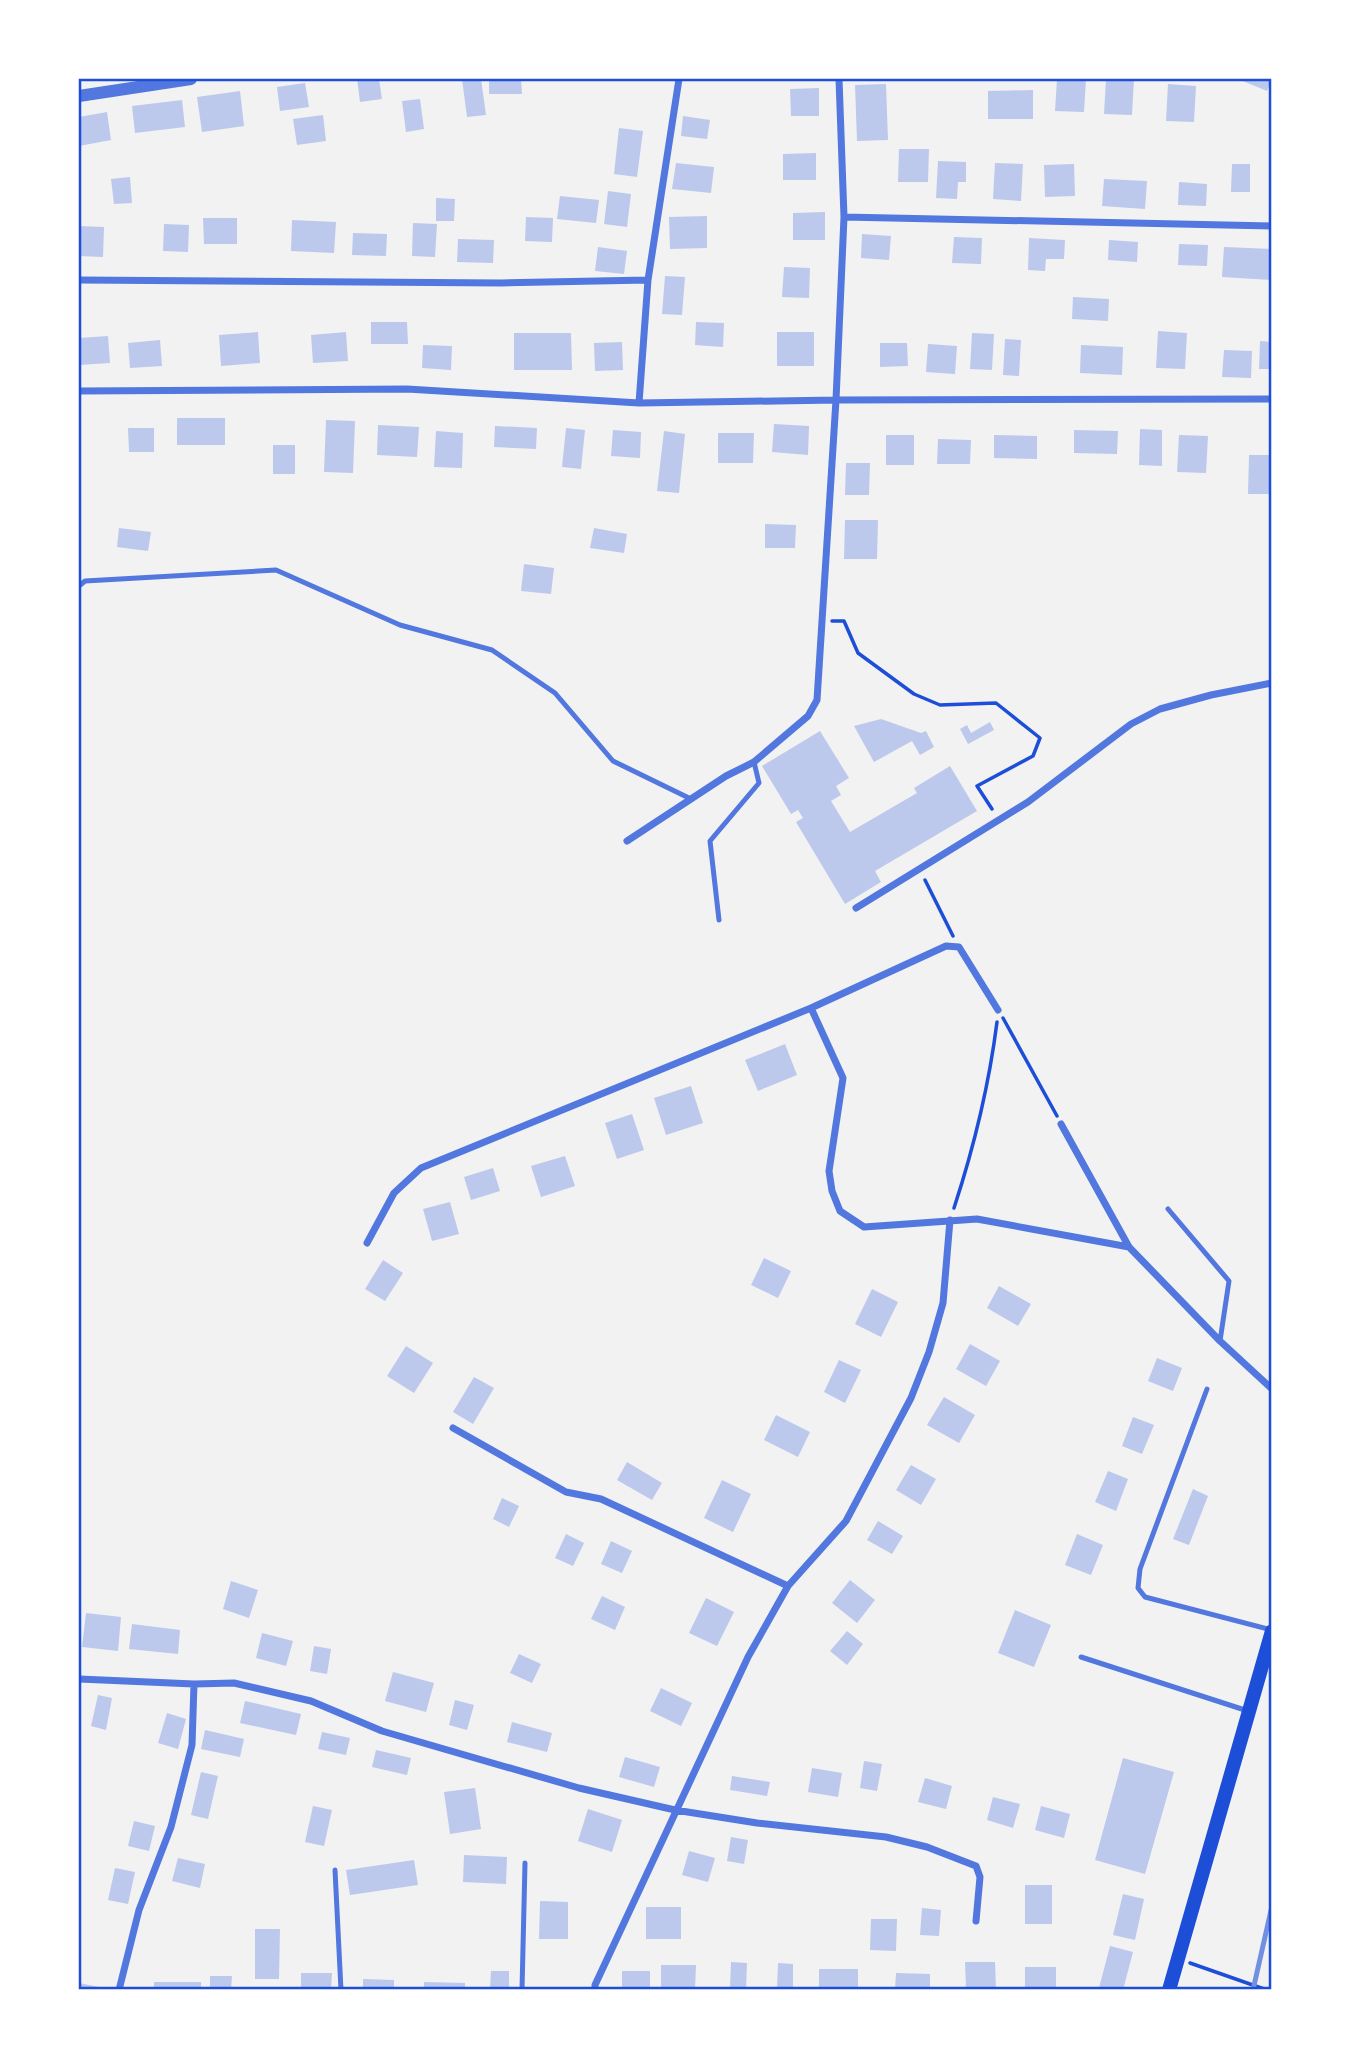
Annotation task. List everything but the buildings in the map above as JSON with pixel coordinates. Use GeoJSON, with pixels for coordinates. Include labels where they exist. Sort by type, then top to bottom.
{"type":"FeatureCollection","features":[{"type":"Feature","properties":{"kind":"main road"},"geometry":{"type":"LineString","coordinates":[[1168,1990],[1272,1630]]}},
{"type":"Feature","properties":{"kind":"street"},"geometry":{"type":"LineString","coordinates":[[79,96],[191,79]]}},
{"type":"Feature","properties":{"kind":"street"},"geometry":{"type":"LineString","coordinates":[[639,403],[648,280],[679,79]]}},
{"type":"Feature","properties":{"kind":"street"},"geometry":{"type":"LineString","coordinates":[[628,841],[726,776],[754,762],[814,708],[817,700],[836,400],[844,217],[839,79]]}},
{"type":"Feature","properties":{"kind":"street"},"geometry":{"type":"LineString","coordinates":[[844,217],[1272,226]]}},
{"type":"Feature","properties":{"kind":"street"},"geometry":{"type":"LineString","coordinates":[[79,279],[487,283],[648,280]]}},
{"type":"Feature","properties":{"kind":"street"},"geometry":{"type":"LineString","coordinates":[[79,391],[407,388],[639,403],[1247,397],[1272,399]]}},
{"type":"Feature","properties":{"kind":"street"},"geometry":{"type":"LineString","coordinates":[[856,908],[1028,802],[1130,724],[1160,709],[1211,695],[1272,683]]}},
{"type":"Feature","properties":{"kind":"street"},"geometry":{"type":"LineString","coordinates":[[367,1243],[394,1193],[421,1168],[811,1008],[946,946],[959,947],[998,1010]]}},
{"type":"Feature","properties":{"kind":"street"},"geometry":{"type":"LineString","coordinates":[[811,1008],[843,1078],[828,1171],[840,1211],[864,1227],[977,1219],[1129,1247]]}},
{"type":"Feature","properties":{"kind":"street"},"geometry":{"type":"LineString","coordinates":[[1061,1124],[1129,1247],[1220,1341],[1272,1389]]}},
{"type":"Feature","properties":{"kind":"street"},"geometry":{"type":"LineString","coordinates":[[595,1990],[595,1984],[748,1657],[788,1586],[846,1521],[911,1398],[929,1352],[943,1303],[950,1220]]}},
{"type":"Feature","properties":{"kind":"street"},"geometry":{"type":"LineString","coordinates":[[453,1428],[566,1492],[601,1499],[788,1586]]}},
{"type":"Feature","properties":{"kind":"street"},"geometry":{"type":"LineString","coordinates":[[79,1679],[234,1683],[311,1701],[394,1735],[579,1788],[675,1810],[757,1823],[886,1837],[927,1847],[976,1866],[980,1877],[976,1921]]}},
{"type":"Feature","properties":{"kind":"street"},"geometry":{"type":"LineString","coordinates":[[119,1990],[139,1910],[171,1827],[192,1745],[194,1684]]}},
{"type":"Feature","properties":{"kind":"lane"},"geometry":{"type":"LineString","coordinates":[[79,586],[85,581],[275,570],[400,625],[492,650],[555,694],[613,761],[691,799]]}},
{"type":"Feature","properties":{"kind":"lane"},"geometry":{"type":"LineString","coordinates":[[719,920],[710,841],[759,783],[754,762]]}},
{"type":"Feature","properties":{"kind":"lane"},"geometry":{"type":"LineString","coordinates":[[1168,1209],[1229,1281],[1220,1341]]}},
{"type":"Feature","properties":{"kind":"lane"},"geometry":{"type":"LineString","coordinates":[[1207,1389],[1139,1569],[1138,1588],[1145,1597],[1272,1630]]}},
{"type":"Feature","properties":{"kind":"lane"},"geometry":{"type":"LineString","coordinates":[[1081,1657],[1250,1712]]}},
{"type":"Feature","properties":{"kind":"lane"},"geometry":{"type":"LineString","coordinates":[[522,1990],[524,1863]]}},
{"type":"Feature","properties":{"kind":"lane"},"geometry":{"type":"LineString","coordinates":[[335,1870],[341,1990]]}},
{"type":"Feature","properties":{"kind":"path"},"geometry":{"type":"LineString","coordinates":[[821,620],[844,621],[858,653],[914,694],[940,705],[996,703],[1040,738],[1033,756],[976,786],[999,820]]}},
{"type":"Feature","properties":{"kind":"path"},"geometry":{"type":"LineString","coordinates":[[919,869],[959,947]]}},
{"type":"Feature","properties":{"kind":"path"},"geometry":{"type":"LineString","coordinates":[[998,1010],[1061,1124]]}},
{"type":"Feature","properties":{"kind":"path"},"geometry":{"type":"LineString","coordinates":[[950,1220],[972,1150],[993,1052],[998,1010]]}},
{"type":"Feature","properties":{"kind":"path"},"geometry":{"type":"LineString","coordinates":[[1178,1959],[1267,1990]]}},
{"type":"Feature","properties":{"kind":"railway"},"geometry":{"type":"LineString","coordinates":[[1253,1990],[1272,1906]]}}]}
